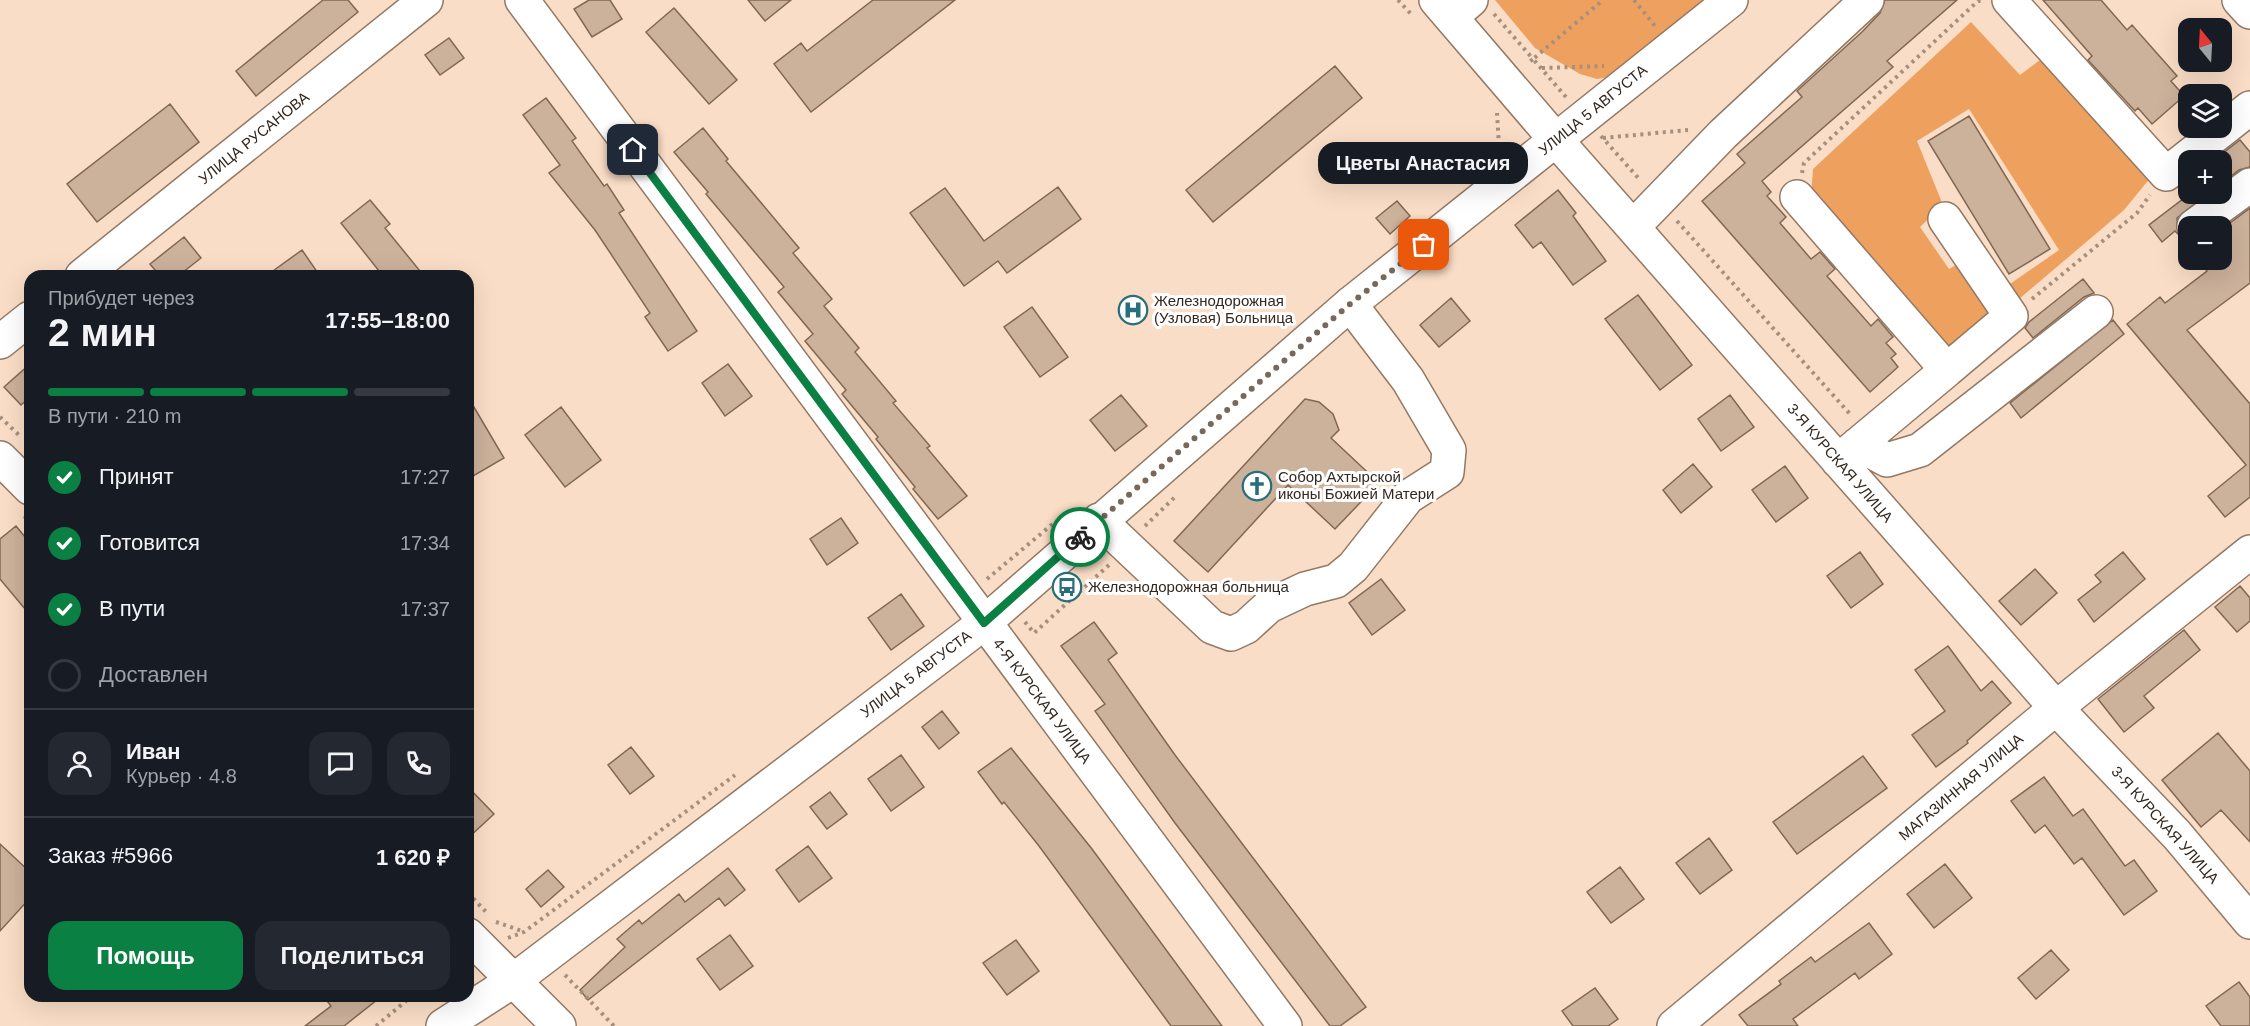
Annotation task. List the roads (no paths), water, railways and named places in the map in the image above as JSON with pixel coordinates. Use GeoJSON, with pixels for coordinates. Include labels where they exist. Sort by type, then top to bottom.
{"type":"FeatureCollection","features":[{"type":"Feature","properties":{"kind":"street","name":"4-Я КУРСКАЯ УЛИЦА"},"geometry":{"type":"LineString","coordinates":[[522,0],[1285,1026]]}},
{"type":"Feature","properties":{"kind":"street","name":"УЛИЦА 5 АВГУСТА"},"geometry":{"type":"LineString","coordinates":[[443,1026],[513,981],[547,955],[975,610],[1099,520],[1350,304],[1565,150],[1731,0]]}},
{"type":"Feature","properties":{"kind":"street"},"geometry":{"type":"LineString","coordinates":[[1633,227],[1731,126],[1867,0]]}},
{"type":"Feature","properties":{"kind":"street"},"geometry":{"type":"LineString","coordinates":[[2239,0],[2250,12]]}},
{"type":"Feature","properties":{"kind":"street"},"geometry":{"type":"LineString","coordinates":[[1988,1],[2166,174],[2250,108]]}},
{"type":"Feature","properties":{"kind":"street","name":"УЛИЦА РУСАНОВА"},"geometry":{"type":"LineString","coordinates":[[89,270],[415,3]]}},
{"type":"Feature","properties":{"kind":"street","name":"3-Я КУРСКАЯ УЛИЦА"},"geometry":{"type":"LineString","coordinates":[[1462,6],[1501,95],[1565,150],[1633,227],[1848,452],[2056,708],[2178,836],[2250,922]]}},
{"type":"Feature","properties":{"kind":"street"},"geometry":{"type":"LineString","coordinates":[[2209,216],[2250,185]]}},
{"type":"Feature","properties":{"kind":"street"},"geometry":{"type":"LineString","coordinates":[[1797,197],[1947,370]]}},
{"type":"Feature","properties":{"kind":"street"},"geometry":{"type":"LineString","coordinates":[[1848,452],[2011,316],[1945,219]]}},
{"type":"Feature","properties":{"kind":"street"},"geometry":{"type":"LineString","coordinates":[[1099,520],[1212,627],[1231,634],[1246,627],[1269,606],[1305,589],[1336,581],[1353,567],[1408,497],[1447,472],[1449,450],[1408,380],[1350,304]]}},
{"type":"Feature","properties":{"kind":"street"},"geometry":{"type":"LineString","coordinates":[[1848,452],[1887,460],[1920,450],[2096,312]]}},
{"type":"Feature","properties":{"kind":"street"},"geometry":{"type":"LineString","coordinates":[[0,342],[24,323]]}},
{"type":"Feature","properties":{"kind":"street"},"geometry":{"type":"LineString","coordinates":[[11,448],[24,475]]}},
{"type":"Feature","properties":{"kind":"street","name":"МАГАЗИННАЯ УЛИЦА"},"geometry":{"type":"LineString","coordinates":[[1674,1026],[2056,708],[2250,552]]}},
{"type":"Feature","properties":{"kind":"street"},"geometry":{"type":"LineString","coordinates":[[474,941],[559,1026]]}},
{"type":"Feature","properties":{"kind":"place","name":"Цветы Анастасия"},"geometry":{"type":"Point","coordinates":[1424,245]}},
{"type":"Feature","properties":{"kind":"place","name":"Железнодорожная (Узловая) Больница"},"geometry":{"type":"Point","coordinates":[1133,310]}},
{"type":"Feature","properties":{"kind":"place","name":"Собор Ахтырской иконы Божией Матери"},"geometry":{"type":"Point","coordinates":[1257,486]}},
{"type":"Feature","properties":{"kind":"place","name":"Железнодорожная больница"},"geometry":{"type":"Point","coordinates":[1067,587]}}]}
